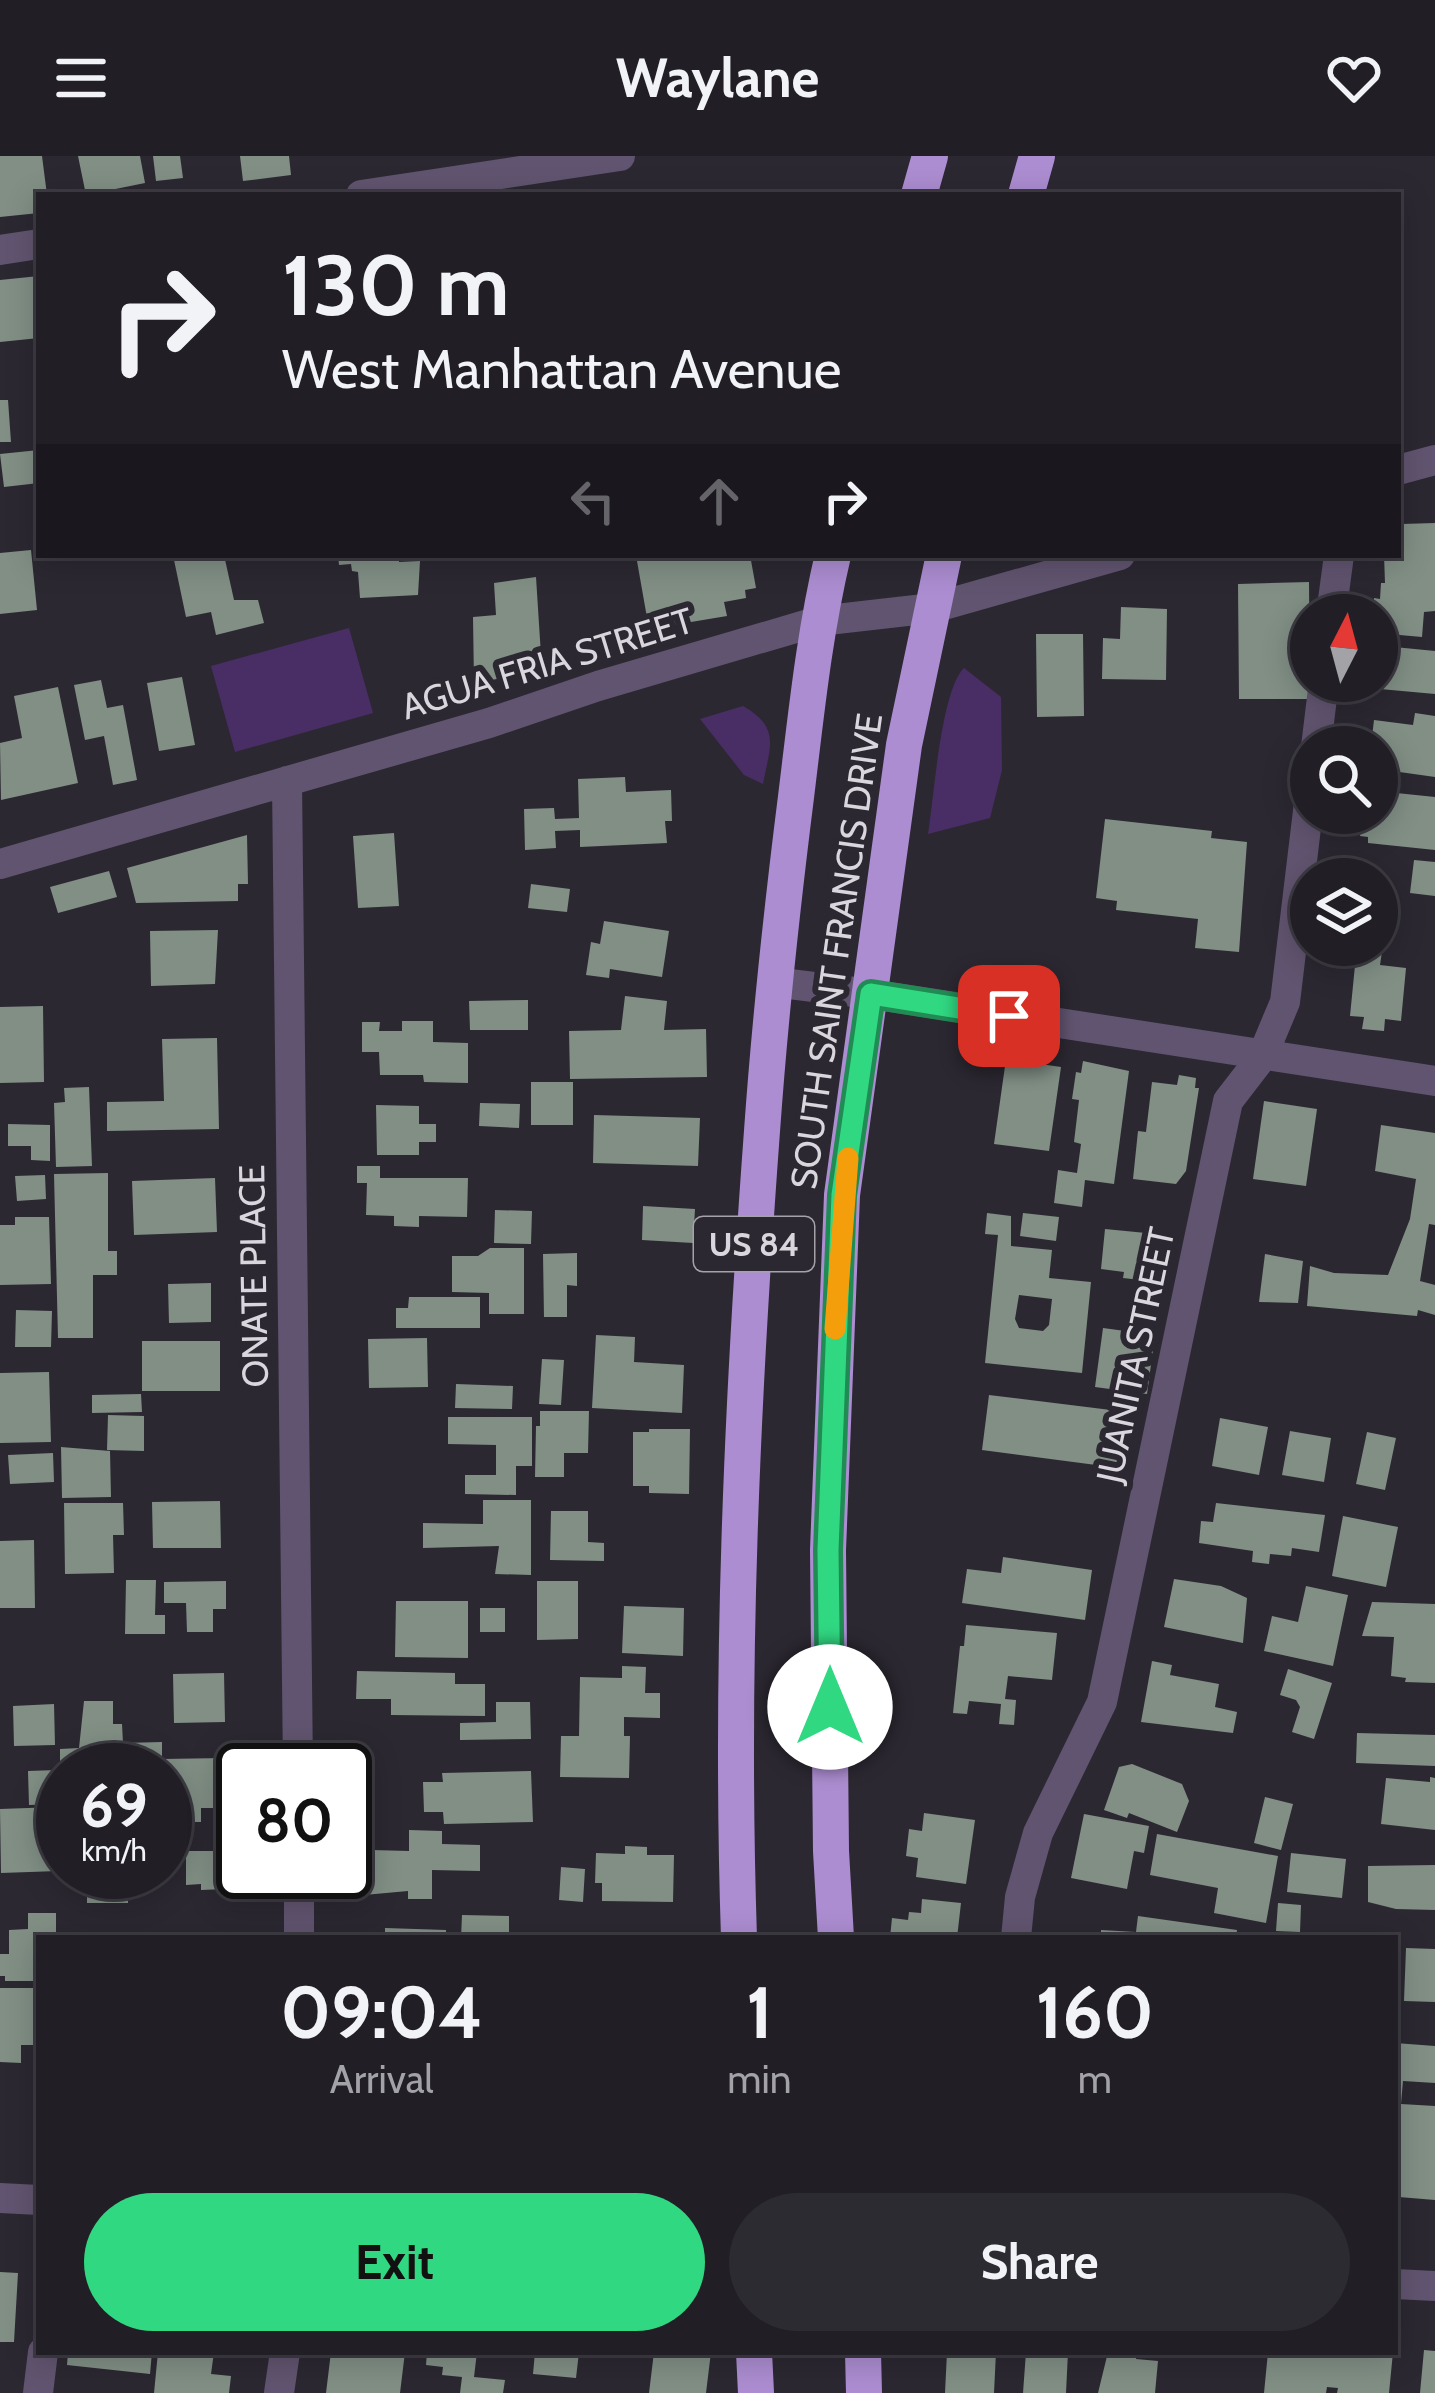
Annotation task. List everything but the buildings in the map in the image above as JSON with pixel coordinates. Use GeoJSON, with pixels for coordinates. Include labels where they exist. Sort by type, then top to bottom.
{"type":"FeatureCollection","features":[{"type":"Feature","properties":{"kind":"highway"},"geometry":{"type":"LineString","coordinates":[[920,192],[930,156]]}},
{"type":"Feature","properties":{"kind":"highway"},"geometry":{"type":"LineString","coordinates":[[1027,192],[1037,156]]}},
{"type":"Feature","properties":{"kind":"highway","name":"SOUTH SAINT FRANCIS DRIVE"},"geometry":{"type":"LineString","coordinates":[[739,1935],[733,1760],[741,1438],[773,982],[819,620],[832,558]]}},
{"type":"Feature","properties":{"kind":"highway","name":"SOUTH SAINT FRANCIS DRIVE"},"geometry":{"type":"LineString","coordinates":[[836,1935],[828,1550],[842,1195],[904,745],[943,558]]}},
{"type":"Feature","properties":{"kind":"highway"},"geometry":{"type":"LineString","coordinates":[[754,2355],[756,2393]]}},
{"type":"Feature","properties":{"kind":"highway"},"geometry":{"type":"LineString","coordinates":[[862,2355],[864,2393]]}},
{"type":"Feature","properties":{"kind":"street"},"geometry":{"type":"LineString","coordinates":[[381,192],[620,156]]}},
{"type":"Feature","properties":{"kind":"street"},"geometry":{"type":"LineString","coordinates":[[0,250],[36,244]]}},
{"type":"Feature","properties":{"kind":"street"},"geometry":{"type":"LineString","coordinates":[[1401,469],[1435,460]]}},
{"type":"Feature","properties":{"kind":"street","name":"AGUA FRIA STREET"},"geometry":{"type":"LineString","coordinates":[[0,864],[489,723],[819,620],[933,608],[1109,558]]}},
{"type":"Feature","properties":{"kind":"street"},"geometry":{"type":"LineString","coordinates":[[1334,594],[1339,558]]}},
{"type":"Feature","properties":{"kind":"street","name":"ONATE PLACE"},"geometry":{"type":"LineString","coordinates":[[287,781],[298,1743]]}},
{"type":"Feature","properties":{"kind":"street","name":"JUANITA STREET"},"geometry":{"type":"LineString","coordinates":[[1016,1935],[1020,1897],[1038,1833],[1102,1702],[1228,1101],[1262,1057],[1285,1002],[1305,834]]}},
{"type":"Feature","properties":{"kind":"street"},"geometry":{"type":"LineString","coordinates":[[773,982],[1435,1081]]}},
{"type":"Feature","properties":{"kind":"street"},"geometry":{"type":"LineString","coordinates":[[298,1899],[299,1935]]}},
{"type":"Feature","properties":{"kind":"street"},"geometry":{"type":"LineString","coordinates":[[0,2198],[36,2200]]}},
{"type":"Feature","properties":{"kind":"street"},"geometry":{"type":"LineString","coordinates":[[1398,2284],[1435,2286]]}},
{"type":"Feature","properties":{"kind":"street"},"geometry":{"type":"LineString","coordinates":[[38,2393],[43,2355]]}},
{"type":"Feature","properties":{"kind":"street"},"geometry":{"type":"LineString","coordinates":[[279,2393],[285,2355]]}},
{"type":"Feature","properties":{"kind":"shaded area"},"geometry":{"type":"Polygon","coordinates":[[[349,628],[373,713],[235,752],[211,666],[349,628]]]}},
{"type":"Feature","properties":{"kind":"shaded area"},"geometry":{"type":"Polygon","coordinates":[[[964,668],[1001,697],[1002,770],[990,818],[928,834],[944,720],[964,668]]]}},
{"type":"Feature","properties":{"kind":"shaded area"},"geometry":{"type":"Polygon","coordinates":[[[743,706],[768,730],[770,748],[763,784],[744,775],[700,719],[743,706]]]}},
{"type":"Feature","properties":{"kind":"slow traffic"},"geometry":{"type":"LineString","coordinates":[[835,1329],[848,1158]]}},
{"type":"Feature","properties":{"kind":"route"},"geometry":{"type":"LineString","coordinates":[[830,1707],[828,1550],[842,1195],[871,994],[1009,1016]]}}]}
